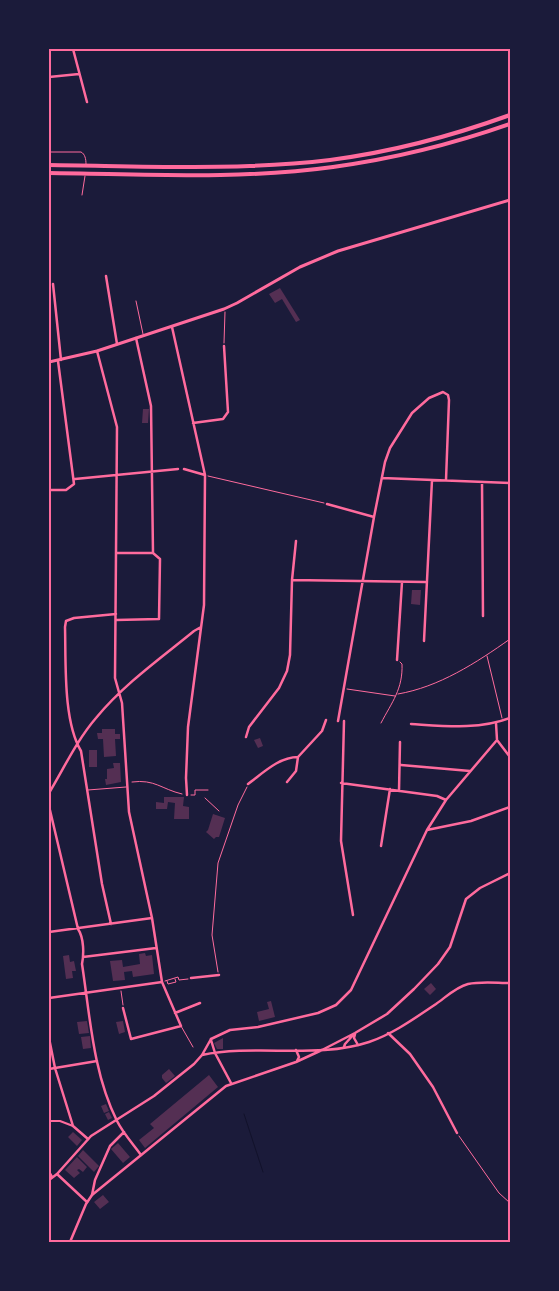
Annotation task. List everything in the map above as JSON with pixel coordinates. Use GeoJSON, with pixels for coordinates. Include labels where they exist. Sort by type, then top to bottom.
{"type":"FeatureCollection","features":[{"type":"Feature","properties":{"kind":"highway"},"geometry":{"type":"LineString","coordinates":[[49,164],[190,167],[274,165],[330,160],[436,139],[510,115]]}},
{"type":"Feature","properties":{"kind":"highway"},"geometry":{"type":"LineString","coordinates":[[49,173],[254,174],[333,167],[429,148],[510,124]]}},
{"type":"Feature","properties":{"kind":"main road"},"geometry":{"type":"LineString","coordinates":[[49,362],[97,351],[224,309],[300,267],[338,251],[510,200]]}},
{"type":"Feature","properties":{"kind":"street"},"geometry":{"type":"LineString","coordinates":[[73,49],[87,102]]}},
{"type":"Feature","properties":{"kind":"street"},"geometry":{"type":"LineString","coordinates":[[49,78],[79,74]]}},
{"type":"Feature","properties":{"kind":"street"},"geometry":{"type":"LineString","coordinates":[[106,276],[117,344]]}},
{"type":"Feature","properties":{"kind":"street"},"geometry":{"type":"LineString","coordinates":[[49,490],[66,490],[74,484],[60,361],[54,284]]}},
{"type":"Feature","properties":{"kind":"street"},"geometry":{"type":"LineString","coordinates":[[172,327],[205,475],[204,605],[188,727],[186,778],[188,795]]}},
{"type":"Feature","properties":{"kind":"street"},"geometry":{"type":"LineString","coordinates":[[136,338],[151,406],[152,553]]}},
{"type":"Feature","properties":{"kind":"street"},"geometry":{"type":"LineString","coordinates":[[193,423],[223,419],[228,412],[224,346]]}},
{"type":"Feature","properties":{"kind":"street"},"geometry":{"type":"LineString","coordinates":[[97,351],[117,427],[115,678],[122,703],[129,812],[152,918],[162,982],[181,1026],[130,1039],[123,1008]]}},
{"type":"Feature","properties":{"kind":"street"},"geometry":{"type":"LineString","coordinates":[[338,721],[374,517],[390,448],[412,413],[421,404],[443,392],[450,400],[446,480]]}},
{"type":"Feature","properties":{"kind":"street"},"geometry":{"type":"LineString","coordinates":[[74,479],[178,470]]}},
{"type":"Feature","properties":{"kind":"street"},"geometry":{"type":"LineString","coordinates":[[184,470],[205,475]]}},
{"type":"Feature","properties":{"kind":"street"},"geometry":{"type":"LineString","coordinates":[[382,478],[510,483]]}},
{"type":"Feature","properties":{"kind":"street"},"geometry":{"type":"LineString","coordinates":[[424,641],[432,480]]}},
{"type":"Feature","properties":{"kind":"street"},"geometry":{"type":"LineString","coordinates":[[482,482],[482,616]]}},
{"type":"Feature","properties":{"kind":"street"},"geometry":{"type":"LineString","coordinates":[[327,504],[374,517]]}},
{"type":"Feature","properties":{"kind":"street"},"geometry":{"type":"LineString","coordinates":[[246,736],[248,727],[279,688],[287,670],[290,655],[292,580],[296,541]]}},
{"type":"Feature","properties":{"kind":"street"},"geometry":{"type":"LineString","coordinates":[[116,553],[152,553],[160,559],[159,619],[116,620]]}},
{"type":"Feature","properties":{"kind":"street"},"geometry":{"type":"LineString","coordinates":[[292,580],[426,582]]}},
{"type":"Feature","properties":{"kind":"street"},"geometry":{"type":"LineString","coordinates":[[397,660],[402,582]]}},
{"type":"Feature","properties":{"kind":"street"},"geometry":{"type":"LineString","coordinates":[[110,924],[81,751],[72,731],[66,672],[66,621],[74,618],[116,614]]}},
{"type":"Feature","properties":{"kind":"street"},"geometry":{"type":"LineString","coordinates":[[49,793],[96,717],[119,693],[194,631],[202,627]]}},
{"type":"Feature","properties":{"kind":"street"},"geometry":{"type":"LineString","coordinates":[[411,724],[461,726],[503,721],[510,718]]}},
{"type":"Feature","properties":{"kind":"street"},"geometry":{"type":"LineString","coordinates":[[287,782],[296,771],[298,757],[322,731],[326,720]]}},
{"type":"Feature","properties":{"kind":"street"},"geometry":{"type":"LineString","coordinates":[[344,721],[341,841],[353,915]]}},
{"type":"Feature","properties":{"kind":"street"},"geometry":{"type":"LineString","coordinates":[[496,722],[497,740],[510,757]]}},
{"type":"Feature","properties":{"kind":"street"},"geometry":{"type":"LineString","coordinates":[[49,1180],[59,1175],[88,1139],[154,1096],[202,1056],[211,1039],[230,1030],[258,1027],[318,1013],[336,1005],[352,990],[427,830],[446,800],[497,740]]}},
{"type":"Feature","properties":{"kind":"street"},"geometry":{"type":"LineString","coordinates":[[399,790],[400,742]]}},
{"type":"Feature","properties":{"kind":"street"},"geometry":{"type":"LineString","coordinates":[[248,784],[279,762],[290,757],[298,757]]}},
{"type":"Feature","properties":{"kind":"street"},"geometry":{"type":"LineString","coordinates":[[401,765],[470,771]]}},
{"type":"Feature","properties":{"kind":"street"},"geometry":{"type":"LineString","coordinates":[[341,783],[399,790],[436,796],[446,800]]}},
{"type":"Feature","properties":{"kind":"street"},"geometry":{"type":"LineString","coordinates":[[380,846],[390,789]]}},
{"type":"Feature","properties":{"kind":"street"},"geometry":{"type":"LineString","coordinates":[[49,806],[78,929],[81,933],[82,964],[97,1061],[116,1119],[141,1156]]}},
{"type":"Feature","properties":{"kind":"street"},"geometry":{"type":"LineString","coordinates":[[427,830],[471,821],[510,807]]}},
{"type":"Feature","properties":{"kind":"street"},"geometry":{"type":"LineString","coordinates":[[70,1242],[87,1202],[92,1195],[232,1084],[296,1062],[355,1033],[387,1014],[444,957],[455,935],[466,899],[480,888],[510,873]]}},
{"type":"Feature","properties":{"kind":"street"},"geometry":{"type":"LineString","coordinates":[[49,932],[152,918]]}},
{"type":"Feature","properties":{"kind":"street"},"geometry":{"type":"LineString","coordinates":[[83,957],[156,948]]}},
{"type":"Feature","properties":{"kind":"street"},"geometry":{"type":"LineString","coordinates":[[191,978],[218,975]]}},
{"type":"Feature","properties":{"kind":"street"},"geometry":{"type":"LineString","coordinates":[[49,998],[162,982]]}},
{"type":"Feature","properties":{"kind":"street"},"geometry":{"type":"LineString","coordinates":[[202,1056],[215,1053],[322,1050],[358,1045],[388,1033],[468,984],[510,983]]}},
{"type":"Feature","properties":{"kind":"street"},"geometry":{"type":"LineString","coordinates":[[175,1013],[200,1003]]}},
{"type":"Feature","properties":{"kind":"street"},"geometry":{"type":"LineString","coordinates":[[355,1033],[354,1038],[358,1045]]}},
{"type":"Feature","properties":{"kind":"street"},"geometry":{"type":"LineString","coordinates":[[344,1047],[344,1044],[355,1033]]}},
{"type":"Feature","properties":{"kind":"street"},"geometry":{"type":"LineString","coordinates":[[388,1033],[410,1054],[433,1087],[457,1133]]}},
{"type":"Feature","properties":{"kind":"street"},"geometry":{"type":"LineString","coordinates":[[49,1038],[55,1068],[73,1126]]}},
{"type":"Feature","properties":{"kind":"street"},"geometry":{"type":"LineString","coordinates":[[211,1039],[215,1053],[232,1084]]}},
{"type":"Feature","properties":{"kind":"street"},"geometry":{"type":"LineString","coordinates":[[296,1050],[299,1057],[296,1062]]}},
{"type":"Feature","properties":{"kind":"street"},"geometry":{"type":"LineString","coordinates":[[49,1069],[97,1061]]}},
{"type":"Feature","properties":{"kind":"street"},"geometry":{"type":"LineString","coordinates":[[49,1121],[60,1121],[73,1126],[88,1139]]}},
{"type":"Feature","properties":{"kind":"street"},"geometry":{"type":"LineString","coordinates":[[92,1195],[92,1185],[110,1146],[124,1132]]}},
{"type":"Feature","properties":{"kind":"street"},"geometry":{"type":"LineString","coordinates":[[49,1172],[52,1177]]}},
{"type":"Feature","properties":{"kind":"street"},"geometry":{"type":"LineString","coordinates":[[59,1175],[87,1202]]}},
{"type":"Feature","properties":{"kind":"lane"},"geometry":{"type":"LineString","coordinates":[[49,152],[75,151],[84,153],[86,162],[82,195]]}},
{"type":"Feature","properties":{"kind":"lane"},"geometry":{"type":"LineString","coordinates":[[136,301],[143,336]]}},
{"type":"Feature","properties":{"kind":"lane"},"geometry":{"type":"LineString","coordinates":[[87,790],[127,787]]}},
{"type":"Feature","properties":{"kind":"lane"},"geometry":{"type":"LineString","coordinates":[[205,798],[219,811]]}},
{"type":"Feature","properties":{"kind":"lane"},"geometry":{"type":"LineString","coordinates":[[181,1026],[193,1047]]}},
{"type":"Feature","properties":{"kind":"path"},"geometry":{"type":"LineString","coordinates":[[224,309],[226,315],[224,346]]}},
{"type":"Feature","properties":{"kind":"path"},"geometry":{"type":"LineString","coordinates":[[205,475],[327,504]]}},
{"type":"Feature","properties":{"kind":"path"},"geometry":{"type":"LineString","coordinates":[[381,723],[395,696],[398,694],[425,688],[487,655],[510,639]]}},
{"type":"Feature","properties":{"kind":"path"},"geometry":{"type":"LineString","coordinates":[[487,655],[503,721]]}},
{"type":"Feature","properties":{"kind":"path"},"geometry":{"type":"LineString","coordinates":[[397,660],[402,664],[402,676],[398,694]]}},
{"type":"Feature","properties":{"kind":"path"},"geometry":{"type":"LineString","coordinates":[[343,689],[395,696]]}},
{"type":"Feature","properties":{"kind":"path"},"geometry":{"type":"LineString","coordinates":[[127,787],[132,782],[150,781],[173,792],[188,795],[194,795],[194,790],[208,790]]}},
{"type":"Feature","properties":{"kind":"path"},"geometry":{"type":"LineString","coordinates":[[218,975],[212,935],[218,863],[238,805],[248,784]]}},
{"type":"Feature","properties":{"kind":"path"},"geometry":{"type":"LineString","coordinates":[[162,982],[174,978],[179,980]]}},
{"type":"Feature","properties":{"kind":"path"},"geometry":{"type":"LineString","coordinates":[[174,978],[176,982]]}},
{"type":"Feature","properties":{"kind":"path"},"geometry":{"type":"LineString","coordinates":[[167,981],[168,984],[191,978]]}},
{"type":"Feature","properties":{"kind":"path"},"geometry":{"type":"LineString","coordinates":[[120,988],[123,1008]]}},
{"type":"Feature","properties":{"kind":"path"},"geometry":{"type":"LineString","coordinates":[[457,1133],[499,1193],[510,1203]]}},
{"type":"Feature","properties":{"kind":"building"},"geometry":{"type":"Polygon","coordinates":[[[280,288],[300,320],[296,322],[282,299],[275,303],[269,294],[280,288]]]}},
{"type":"Feature","properties":{"kind":"building"},"geometry":{"type":"Polygon","coordinates":[[[143,409],[149,409],[148,423],[142,423],[143,409]]]}},
{"type":"Feature","properties":{"kind":"building"},"geometry":{"type":"Polygon","coordinates":[[[412,590],[421,590],[420,605],[411,604],[412,590]]]}},
{"type":"Feature","properties":{"kind":"building"},"geometry":{"type":"Polygon","coordinates":[[[102,729],[115,729],[115,734],[120,734],[120,739],[115,739],[116,756],[104,757],[103,739],[98,739],[97,733],[102,733],[102,729]]]}},
{"type":"Feature","properties":{"kind":"building"},"geometry":{"type":"Polygon","coordinates":[[[260,738],[263,746],[258,748],[254,740],[260,738]]]}},
{"type":"Feature","properties":{"kind":"building"},"geometry":{"type":"Polygon","coordinates":[[[89,750],[97,750],[97,767],[89,767],[89,750]]]}},
{"type":"Feature","properties":{"kind":"building"},"geometry":{"type":"Polygon","coordinates":[[[113,763],[120,763],[121,782],[106,785],[107,769],[114,768],[113,763]]]}},
{"type":"Feature","properties":{"kind":"building"},"geometry":{"type":"Polygon","coordinates":[[[164,797],[184,797],[183,806],[189,807],[189,819],[174,819],[175,803],[168,802],[167,809],[156,809],[156,802],[164,803],[164,797]]]}},
{"type":"Feature","properties":{"kind":"building"},"geometry":{"type":"Polygon","coordinates":[[[213,814],[225,818],[219,837],[214,839],[206,832],[213,814]]]}},
{"type":"Feature","properties":{"kind":"building"},"geometry":{"type":"Polygon","coordinates":[[[145,953],[146,956],[152,955],[154,974],[133,977],[132,971],[124,972],[125,980],[113,981],[110,961],[122,960],[123,967],[140,964],[139,954],[145,953]]]}},
{"type":"Feature","properties":{"kind":"building"},"geometry":{"type":"Polygon","coordinates":[[[69,955],[70,962],[74,961],[76,971],[72,971],[73,978],[66,979],[63,956],[69,955]]]}},
{"type":"Feature","properties":{"kind":"building"},"geometry":{"type":"Polygon","coordinates":[[[431,983],[436,989],[430,995],[424,989],[431,983]]]}},
{"type":"Feature","properties":{"kind":"building"},"geometry":{"type":"Polygon","coordinates":[[[271,1001],[275,1017],[259,1021],[257,1012],[269,1009],[267,1002],[271,1001]]]}},
{"type":"Feature","properties":{"kind":"building"},"geometry":{"type":"Polygon","coordinates":[[[87,1021],[89,1033],[79,1034],[77,1022],[87,1021]]]}},
{"type":"Feature","properties":{"kind":"building"},"geometry":{"type":"Polygon","coordinates":[[[123,1021],[125,1032],[119,1034],[116,1022],[123,1021]]]}},
{"type":"Feature","properties":{"kind":"building"},"geometry":{"type":"Polygon","coordinates":[[[90,1036],[91,1048],[83,1049],[81,1037],[90,1036]]]}},
{"type":"Feature","properties":{"kind":"building"},"geometry":{"type":"Polygon","coordinates":[[[223,1038],[223,1049],[217,1049],[214,1043],[223,1038]]]}},
{"type":"Feature","properties":{"kind":"building"},"geometry":{"type":"Polygon","coordinates":[[[169,1069],[175,1076],[166,1083],[162,1075],[169,1069]]]}},
{"type":"Feature","properties":{"kind":"building"},"geometry":{"type":"Polygon","coordinates":[[[209,1075],[218,1087],[145,1148],[139,1140],[154,1128],[150,1124],[209,1075]]]}},
{"type":"Feature","properties":{"kind":"building"},"geometry":{"type":"Polygon","coordinates":[[[106,1104],[109,1111],[104,1113],[101,1106],[106,1104]]]}},
{"type":"Feature","properties":{"kind":"building"},"geometry":{"type":"Polygon","coordinates":[[[109,1112],[112,1118],[108,1120],[105,1114],[109,1112]]]}},
{"type":"Feature","properties":{"kind":"building"},"geometry":{"type":"Polygon","coordinates":[[[73,1132],[82,1140],[77,1146],[68,1137],[73,1132]]]}},
{"type":"Feature","properties":{"kind":"building"},"geometry":{"type":"Polygon","coordinates":[[[118,1143],[130,1157],[123,1163],[111,1149],[118,1143]]]}},
{"type":"Feature","properties":{"kind":"building"},"geometry":{"type":"Polygon","coordinates":[[[83,1150],[99,1166],[94,1172],[78,1156],[83,1150]]]}},
{"type":"Feature","properties":{"kind":"building"},"geometry":{"type":"Polygon","coordinates":[[[77,1157],[87,1167],[83,1172],[79,1169],[77,1170],[80,1173],[74,1178],[65,1170],[77,1157]]]}},
{"type":"Feature","properties":{"kind":"building"},"geometry":{"type":"Polygon","coordinates":[[[103,1195],[109,1202],[100,1209],[94,1202],[103,1195]]]}},
{"type":"Feature","properties":{"kind":"waterway"},"geometry":{"type":"LineString","coordinates":[[244,1114],[263,1172]]}}]}
